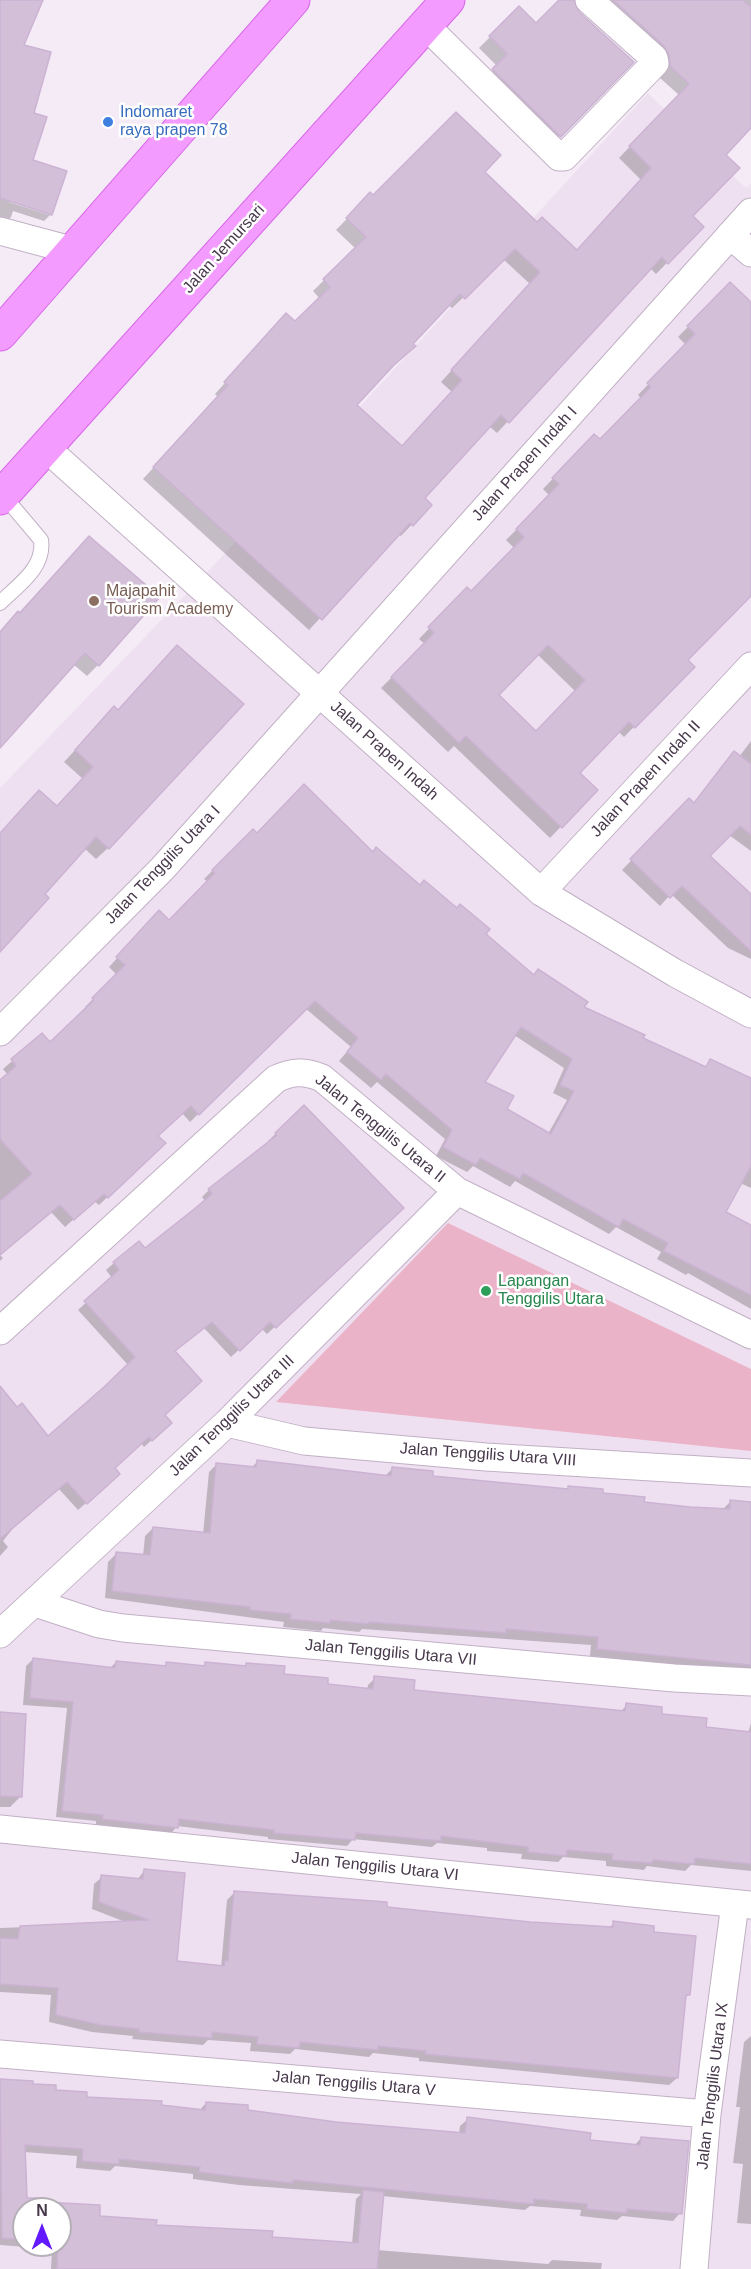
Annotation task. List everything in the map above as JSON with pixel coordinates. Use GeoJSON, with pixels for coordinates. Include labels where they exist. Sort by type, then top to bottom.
{"type":"FeatureCollection","features":[{"type":"Feature","properties":{"kind":"main road"},"geometry":{"type":"LineString","coordinates":[[0,334],[71,250],[293,0]]}},
{"type":"Feature","properties":{"kind":"main road","name":"Jalan Jemursari"},"geometry":{"type":"LineString","coordinates":[[2,496],[448,0]]}},
{"type":"Feature","properties":{"kind":"street"},"geometry":{"type":"LineString","coordinates":[[425,25],[559,157],[564,157],[655,63],[654,58],[589,0]]}},
{"type":"Feature","properties":{"kind":"street","name":"Jalan Prapen Indah I"},"geometry":{"type":"LineString","coordinates":[[320,693],[751,212]]}},
{"type":"Feature","properties":{"kind":"street"},"geometry":{"type":"LineString","coordinates":[[0,231],[71,250]]}},
{"type":"Feature","properties":{"kind":"street"},"geometry":{"type":"LineString","coordinates":[[730,235],[751,253]]}},
{"type":"Feature","properties":{"kind":"street","name":"Jalan Prapen Indah"},"geometry":{"type":"LineString","coordinates":[[46,448],[541,892],[675,973],[751,1014]]}},
{"type":"Feature","properties":{"kind":"street","name":"Jalan Prapen Indah II"},"geometry":{"type":"LineString","coordinates":[[541,892],[751,666]]}},
{"type":"Feature","properties":{"kind":"street","name":"Jalan Tenggilis Utara I"},"geometry":{"type":"LineString","coordinates":[[0,1032],[162,869],[320,693]]}},
{"type":"Feature","properties":{"kind":"street","name":"Jalan Tenggilis Utara II"},"geometry":{"type":"LineString","coordinates":[[0,1331],[276,1079],[289,1073],[301,1072],[322,1078],[457,1191],[751,1335]]}},
{"type":"Feature","properties":{"kind":"street","name":"Jalan Tenggilis Utara III"},"geometry":{"type":"LineString","coordinates":[[0,1634],[227,1423],[457,1191]]}},
{"type":"Feature","properties":{"kind":"street","name":"Jalan Tenggilis Utara VIII"},"geometry":{"type":"LineString","coordinates":[[227,1423],[304,1441],[486,1457],[751,1473]]}},
{"type":"Feature","properties":{"kind":"street","name":"Jalan Tenggilis Utara VII"},"geometry":{"type":"LineString","coordinates":[[35,1603],[99,1624],[123,1628],[674,1678],[751,1682]]}},
{"type":"Feature","properties":{"kind":"street","name":"Jalan Tenggilis Utara VI"},"geometry":{"type":"LineString","coordinates":[[0,1829],[743,1905]]}},
{"type":"Feature","properties":{"kind":"street","name":"Jalan Tenggilis Utara IX"},"geometry":{"type":"LineString","coordinates":[[694,2269],[707,2114],[743,1905]]}},
{"type":"Feature","properties":{"kind":"street","name":"Jalan Tenggilis Utara V"},"geometry":{"type":"LineString","coordinates":[[0,2054],[707,2114]]}},
{"type":"Feature","properties":{"kind":"lane"},"geometry":{"type":"LineString","coordinates":[[0,603],[38,564],[42,549],[40,540],[2,496]]}},
{"type":"Feature","properties":{"kind":"shaded area"},"geometry":{"type":"Polygon","coordinates":[[[648,93],[746,188],[751,183],[751,2269],[0,2269],[0,788],[216,563],[648,93]]]}},
{"type":"Feature","properties":{"kind":"shaded area","name":"Lapangan Tenggilis Utara"},"geometry":{"type":"Polygon","coordinates":[[[448,1223],[751,1369],[751,1451],[276,1402],[448,1223]]]}},
{"type":"Feature","properties":{"kind":"building"},"geometry":{"type":"Polygon","coordinates":[[[0,0],[43,0],[24,45],[51,52],[34,113],[47,117],[33,160],[67,171],[52,215],[0,198],[0,0]]]}},
{"type":"Feature","properties":{"kind":"building"},"geometry":{"type":"Polygon","coordinates":[[[559,0],[574,0],[579,12],[634,62],[561,137],[492,69],[507,54],[489,36],[519,6],[536,23],[559,0]]]}},
{"type":"Feature","properties":{"kind":"building"},"geometry":{"type":"Polygon","coordinates":[[[613,0],[743,0],[751,7],[751,128],[726,155],[740,168],[693,216],[704,227],[668,264],[662,257],[509,423],[501,415],[425,498],[432,505],[413,526],[410,523],[322,620],[153,467],[228,385],[224,382],[286,313],[295,321],[330,287],[323,279],[366,237],[346,218],[370,192],[373,195],[456,112],[501,155],[485,172],[537,222],[542,217],[577,250],[651,168],[629,146],[689,84],[670,66],[669,55],[664,46],[613,0]],[[515,249],[465,299],[460,294],[413,344],[416,346],[394,365],[357,405],[402,446],[462,380],[451,370],[540,272],[515,249]]]}},
{"type":"Feature","properties":{"kind":"building"},"geometry":{"type":"Polygon","coordinates":[[[730,282],[751,302],[751,596],[688,660],[695,667],[635,728],[629,722],[580,773],[598,790],[562,828],[466,736],[459,743],[391,677],[434,633],[428,627],[467,587],[471,591],[524,537],[516,529],[559,484],[552,478],[594,434],[600,439],[651,387],[647,383],[695,334],[687,326],[730,282]],[[548,645],[499,695],[536,731],[585,680],[548,645]]]}},
{"type":"Feature","properties":{"kind":"building"},"geometry":{"type":"Polygon","coordinates":[[[89,536],[160,597],[99,666],[85,653],[0,748],[0,632],[89,536]]]}},
{"type":"Feature","properties":{"kind":"building"},"geometry":{"type":"Polygon","coordinates":[[[177,645],[244,704],[109,849],[96,837],[45,894],[49,898],[0,952],[0,833],[39,790],[57,806],[93,767],[75,750],[114,706],[118,710],[177,645]]]}},
{"type":"Feature","properties":{"kind":"building"},"geometry":{"type":"Polygon","coordinates":[[[734,751],[751,764],[751,835],[740,826],[710,856],[751,894],[751,951],[682,886],[670,898],[630,859],[689,798],[694,803],[734,751]]]}},
{"type":"Feature","properties":{"kind":"building"},"geometry":{"type":"Polygon","coordinates":[[[304,784],[373,852],[376,847],[420,885],[424,880],[457,908],[460,904],[490,929],[486,934],[534,975],[538,969],[588,1002],[584,1007],[645,1035],[643,1038],[706,1067],[710,1059],[751,1078],[751,1166],[726,1212],[751,1225],[751,1295],[664,1251],[668,1243],[623,1219],[619,1227],[523,1173],[520,1179],[480,1158],[476,1165],[443,1147],[452,1130],[386,1074],[381,1080],[347,1052],[358,1038],[315,1001],[199,1115],[191,1106],[158,1136],[166,1143],[108,1198],[104,1194],[74,1220],[60,1205],[0,1255],[0,1201],[32,1174],[0,1139],[0,1080],[16,1066],[11,1059],[42,1033],[50,1042],[94,1000],[92,998],[125,965],[116,957],[159,910],[169,920],[215,873],[212,870],[253,829],[257,833],[304,784]],[[521,1027],[485,1082],[514,1096],[507,1109],[551,1134],[574,1091],[560,1085],[572,1059],[521,1027]]]}},
{"type":"Feature","properties":{"kind":"building"},"geometry":{"type":"Polygon","coordinates":[[[304,1105],[404,1208],[276,1328],[270,1322],[240,1351],[212,1322],[175,1351],[202,1381],[165,1415],[172,1423],[152,1441],[149,1437],[115,1468],[120,1474],[87,1504],[67,1482],[0,1539],[0,1386],[17,1407],[22,1403],[48,1436],[104,1387],[135,1357],[84,1301],[119,1270],[113,1262],[139,1241],[145,1248],[193,1210],[212,1194],[208,1189],[277,1135],[275,1133],[304,1105]]]}},
{"type":"Feature","properties":{"kind":"building"},"geometry":{"type":"Polygon","coordinates":[[[257,1460],[391,1476],[392,1467],[433,1471],[433,1476],[568,1489],[568,1486],[603,1489],[603,1493],[645,1497],[644,1502],[690,1507],[730,1509],[730,1500],[751,1502],[751,1665],[597,1649],[598,1637],[506,1629],[506,1633],[369,1622],[369,1624],[330,1620],[330,1623],[290,1619],[291,1614],[250,1610],[250,1607],[112,1591],[116,1552],[150,1555],[153,1527],[210,1533],[216,1463],[256,1467],[257,1460]]]}},
{"type":"Feature","properties":{"kind":"building"},"geometry":{"type":"Polygon","coordinates":[[[33,1658],[115,1668],[116,1661],[166,1666],[166,1662],[205,1666],[205,1662],[246,1666],[246,1663],[285,1666],[284,1674],[328,1678],[328,1684],[373,1689],[374,1676],[415,1680],[414,1690],[625,1711],[626,1703],[662,1707],[662,1714],[707,1718],[706,1727],[751,1732],[751,1864],[695,1858],[694,1864],[653,1860],[652,1863],[612,1860],[613,1854],[567,1850],[566,1856],[528,1852],[528,1847],[441,1836],[441,1841],[356,1833],[355,1840],[274,1833],[274,1830],[179,1819],[178,1828],[102,1819],[103,1815],[62,1811],[73,1702],[30,1698],[33,1658]]]}},
{"type":"Feature","properties":{"kind":"building"},"geometry":{"type":"Polygon","coordinates":[[[0,1712],[26,1714],[22,1797],[0,1796],[0,1712]]]}},
{"type":"Feature","properties":{"kind":"building"},"geometry":{"type":"Polygon","coordinates":[[[144,1869],[185,1873],[177,1961],[224,1966],[225,1961],[228,1961],[234,1891],[387,1902],[387,1907],[530,1922],[613,1927],[613,1921],[654,1926],[654,1932],[696,1936],[690,1995],[686,1995],[678,2078],[425,2054],[426,2051],[378,2046],[378,2050],[300,2042],[299,2048],[257,2044],[258,2037],[212,2032],[212,2038],[139,2032],[139,2029],[101,2025],[56,2015],[58,1988],[0,1984],[0,1938],[18,1939],[20,1926],[149,1920],[99,1902],[101,1875],[143,1879],[144,1869]]]}},
{"type":"Feature","properties":{"kind":"building"},"geometry":{"type":"Polygon","coordinates":[[[0,2079],[56,2085],[56,2090],[87,2092],[87,2097],[162,2101],[161,2105],[205,2110],[206,2102],[248,2105],[248,2110],[336,2122],[465,2133],[467,2117],[591,2133],[590,2140],[640,2145],[641,2137],[689,2141],[682,2214],[627,2209],[626,2213],[587,2209],[587,2204],[534,2199],[534,2204],[293,2180],[293,2183],[199,2172],[200,2167],[119,2159],[119,2164],[82,2161],[83,2149],[25,2145],[27,2197],[12,2197],[12,2239],[2,2238],[0,2079]]]}},
{"type":"Feature","properties":{"kind":"building"},"geometry":{"type":"Polygon","coordinates":[[[363,2190],[384,2192],[377,2269],[57,2269],[58,2257],[72,2257],[72,2204],[100,2205],[100,2216],[157,2220],[156,2225],[273,2231],[272,2237],[358,2243],[363,2190]]]}},
{"type":"Feature","properties":{"kind":"place","name":"Indomaret raya prapen 78"},"geometry":{"type":"Point","coordinates":[108,122]}},
{"type":"Feature","properties":{"kind":"place","name":"Majapahit Tourism Academy"},"geometry":{"type":"Point","coordinates":[94,601]}},
{"type":"Feature","properties":{"kind":"place","name":"Lapangan Tenggilis Utara"},"geometry":{"type":"Point","coordinates":[486,1291]}}]}
